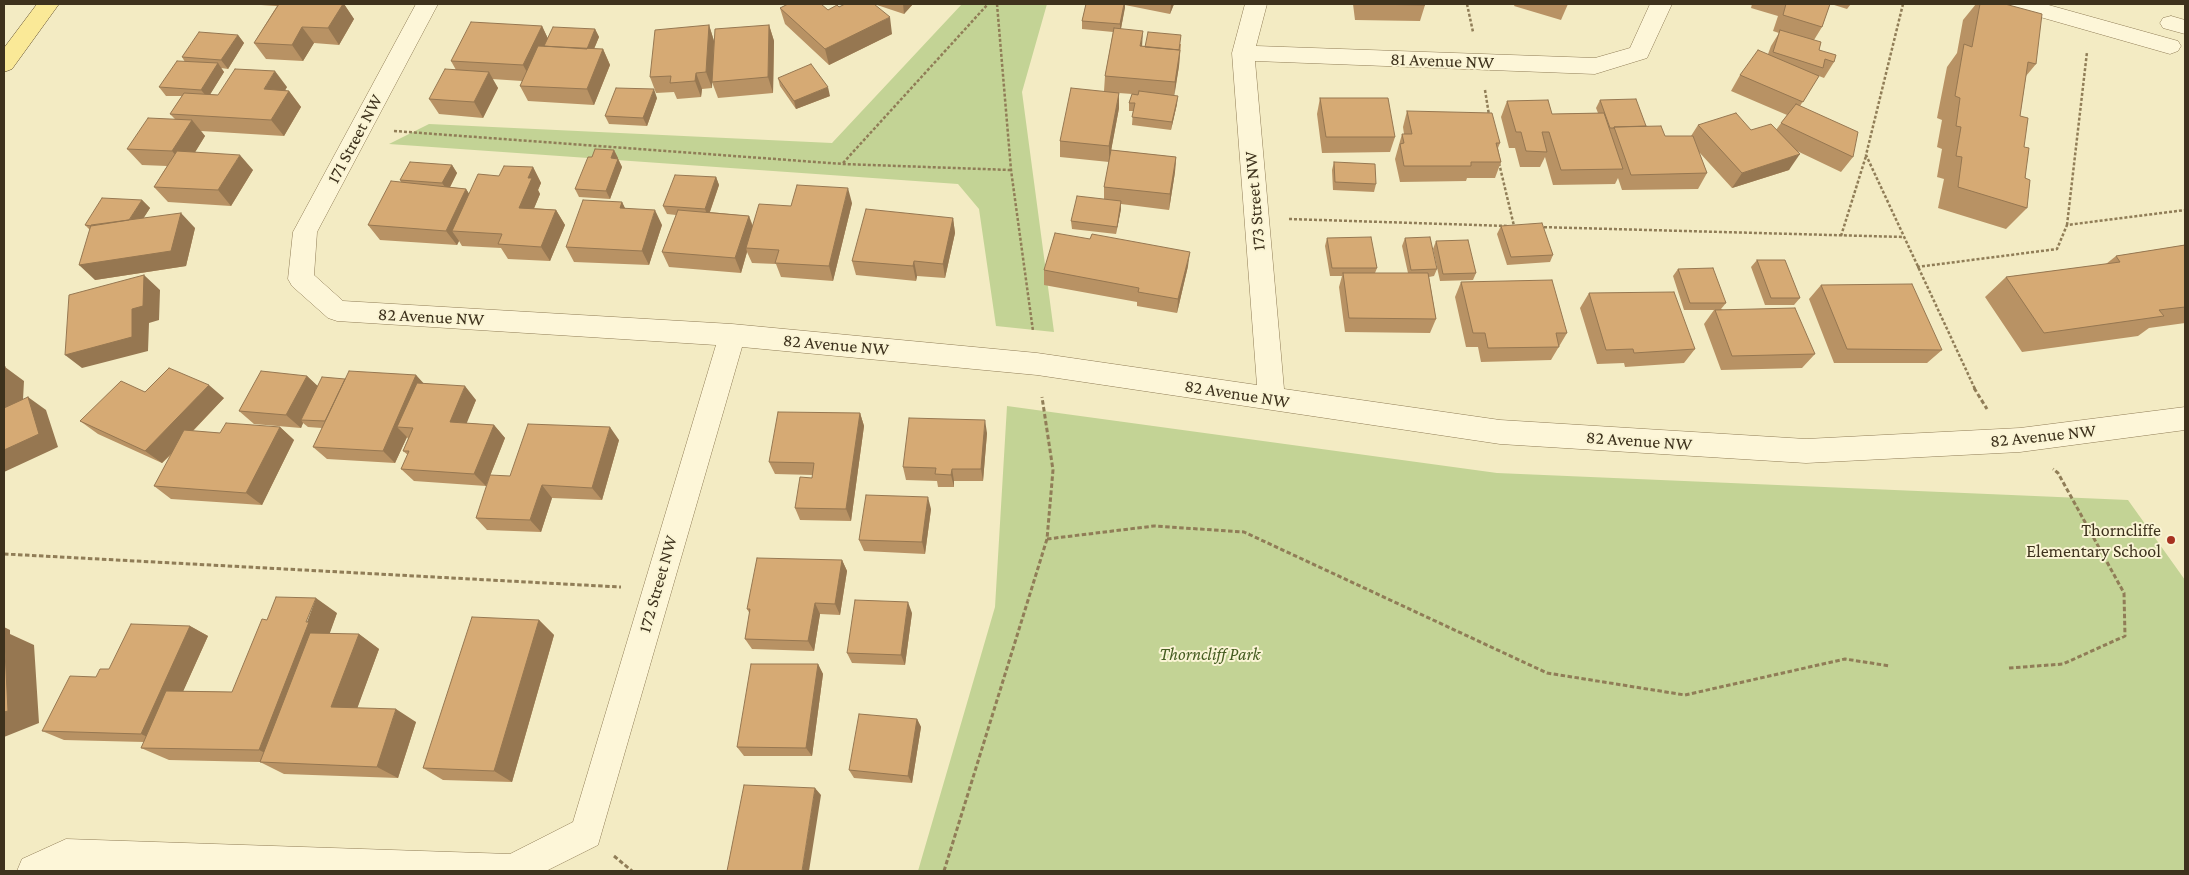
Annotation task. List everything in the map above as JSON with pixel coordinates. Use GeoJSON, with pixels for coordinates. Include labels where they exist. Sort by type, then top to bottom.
{"type":"FeatureCollection","features":[{"type":"Feature","properties":{"kind":"main road"},"geometry":{"type":"LineString","coordinates":[[4,64],[48,4]]}},
{"type":"Feature","properties":{"kind":"street","name":"171 Street NW"},"geometry":{"type":"LineString","coordinates":[[301,279],[305,232],[427,4]]}},
{"type":"Feature","properties":{"kind":"street","name":"173 Street NW"},"geometry":{"type":"LineString","coordinates":[[1256,4],[1243,53],[1272,400]]}},
{"type":"Feature","properties":{"kind":"street","name":"81 Avenue NW"},"geometry":{"type":"LineString","coordinates":[[1243,53],[1595,66],[1639,52],[1661,4]]}},
{"type":"Feature","properties":{"kind":"street"},"geometry":{"type":"LineString","coordinates":[[2020,4],[2170,46]]}},
{"type":"Feature","properties":{"kind":"street","name":"82 Avenue NW"},"geometry":{"type":"LineString","coordinates":[[301,279],[337,312],[732,335],[1037,364],[1500,432],[1806,451],[2020,440],[2185,419]]}},
{"type":"Feature","properties":{"kind":"street","name":"172 Street NW"},"geometry":{"type":"LineString","coordinates":[[34,871],[66,856],[512,871],[586,833],[732,335]]}},
{"type":"Feature","properties":{"kind":"path"},"geometry":{"type":"LineString","coordinates":[[843,164],[988,4]]}},
{"type":"Feature","properties":{"kind":"path"},"geometry":{"type":"LineString","coordinates":[[944,871],[1047,539],[1053,470],[1011,170],[998,4]]}},
{"type":"Feature","properties":{"kind":"path"},"geometry":{"type":"LineString","coordinates":[[1467,4],[1491,124]]}},
{"type":"Feature","properties":{"kind":"path"},"geometry":{"type":"LineString","coordinates":[[1841,236],[1866,155],[1903,4]]}},
{"type":"Feature","properties":{"kind":"path"},"geometry":{"type":"LineString","coordinates":[[1917,267],[2057,249],[2066,225],[2087,51]]}},
{"type":"Feature","properties":{"kind":"path"},"geometry":{"type":"LineString","coordinates":[[361,128],[843,164],[1011,170]]}},
{"type":"Feature","properties":{"kind":"path"},"geometry":{"type":"LineString","coordinates":[[1866,155],[1982,404],[2058,473],[2124,593],[2125,636],[2063,664],[2009,668]]}},
{"type":"Feature","properties":{"kind":"path"},"geometry":{"type":"LineString","coordinates":[[1499,161],[1514,226]]}},
{"type":"Feature","properties":{"kind":"path"},"geometry":{"type":"LineString","coordinates":[[2066,225],[2185,210]]}},
{"type":"Feature","properties":{"kind":"path"},"geometry":{"type":"LineString","coordinates":[[1256,218],[1524,226]]}},
{"type":"Feature","properties":{"kind":"path"},"geometry":{"type":"LineString","coordinates":[[1534,226],[1904,237]]}},
{"type":"Feature","properties":{"kind":"path"},"geometry":{"type":"LineString","coordinates":[[1047,539],[1154,526],[1244,532],[1547,673],[1676,694],[1685,695],[1845,659],[1890,666]]}},
{"type":"Feature","properties":{"kind":"path"},"geometry":{"type":"LineString","coordinates":[[4,554],[657,589]]}},
{"type":"Feature","properties":{"kind":"green space"},"geometry":{"type":"Polygon","coordinates":[[[962,4],[1047,4],[1022,92],[1054,332],[996,326],[979,209],[958,184],[389,144],[429,124],[832,143],[962,4]]]}},
{"type":"Feature","properties":{"kind":"green space","name":"Thorncliff Park"},"geometry":{"type":"Polygon","coordinates":[[[1007,406],[1497,473],[2128,500],[2185,580],[2185,871],[918,871],[995,607],[1007,406]]]}},
{"type":"Feature","properties":{"kind":"building"},"geometry":{"type":"Polygon","coordinates":[[[279,4],[343,4],[328,28],[302,27],[292,45],[254,43],[279,4]]]}},
{"type":"Feature","properties":{"kind":"building"},"geometry":{"type":"Polygon","coordinates":[[[788,4],[821,4],[828,10],[837,5],[839,7],[845,4],[874,4],[890,17],[825,49],[780,8],[788,4]]]}},
{"type":"Feature","properties":{"kind":"building"},"geometry":{"type":"Polygon","coordinates":[[[1086,4],[1124,4],[1120,24],[1082,21],[1086,4]]]}},
{"type":"Feature","properties":{"kind":"building"},"geometry":{"type":"Polygon","coordinates":[[[1366,4],[1424,4],[1425,5],[1366,4]]]}},
{"type":"Feature","properties":{"kind":"building"},"geometry":{"type":"Polygon","coordinates":[[[1786,4],[1830,4],[1822,27],[1783,15],[1786,4]]]}},
{"type":"Feature","properties":{"kind":"building"},"geometry":{"type":"Polygon","coordinates":[[[1980,4],[2005,4],[2042,14],[2036,64],[2028,62],[2020,116],[2028,118],[2024,147],[2029,148],[2025,178],[2030,180],[2027,208],[1958,187],[1962,157],[1956,156],[1961,127],[1956,126],[1960,98],[1955,96],[1964,44],[1972,47],[1980,4]]]}},
{"type":"Feature","properties":{"kind":"building"},"geometry":{"type":"Polygon","coordinates":[[[471,22],[542,26],[523,65],[451,61],[471,22]]]}},
{"type":"Feature","properties":{"kind":"building"},"geometry":{"type":"Polygon","coordinates":[[[709,25],[706,72],[696,73],[695,81],[670,83],[671,76],[650,77],[655,30],[709,25]]]}},
{"type":"Feature","properties":{"kind":"building"},"geometry":{"type":"Polygon","coordinates":[[[769,25],[768,77],[712,82],[715,29],[769,25]]]}},
{"type":"Feature","properties":{"kind":"building"},"geometry":{"type":"Polygon","coordinates":[[[553,27],[595,29],[587,49],[544,46],[553,27]]]}},
{"type":"Feature","properties":{"kind":"building"},"geometry":{"type":"Polygon","coordinates":[[[1114,28],[1143,31],[1140,46],[1180,50],[1175,82],[1105,76],[1114,28]]]}},
{"type":"Feature","properties":{"kind":"building"},"geometry":{"type":"Polygon","coordinates":[[[1780,30],[1821,42],[1819,50],[1836,55],[1834,62],[1825,59],[1823,68],[1773,52],[1780,30]]]}},
{"type":"Feature","properties":{"kind":"building"},"geometry":{"type":"Polygon","coordinates":[[[199,32],[238,35],[221,60],[182,57],[199,32]]]}},
{"type":"Feature","properties":{"kind":"building"},"geometry":{"type":"Polygon","coordinates":[[[1148,32],[1181,35],[1179,50],[1145,47],[1148,32]]]}},
{"type":"Feature","properties":{"kind":"building"},"geometry":{"type":"Polygon","coordinates":[[[538,46],[603,49],[587,89],[520,86],[538,46]]]}},
{"type":"Feature","properties":{"kind":"building"},"geometry":{"type":"Polygon","coordinates":[[[1758,50],[1819,76],[1803,102],[1740,75],[1758,50]]]}},
{"type":"Feature","properties":{"kind":"building"},"geometry":{"type":"Polygon","coordinates":[[[177,61],[218,63],[201,90],[159,87],[177,61]]]}},
{"type":"Feature","properties":{"kind":"building"},"geometry":{"type":"Polygon","coordinates":[[[811,64],[828,87],[794,101],[778,78],[811,64]]]}},
{"type":"Feature","properties":{"kind":"building"},"geometry":{"type":"Polygon","coordinates":[[[235,69],[275,71],[264,89],[289,91],[271,120],[170,114],[184,93],[218,95],[235,69]]]}},
{"type":"Feature","properties":{"kind":"building"},"geometry":{"type":"Polygon","coordinates":[[[445,69],[489,72],[474,102],[429,99],[445,69]]]}},
{"type":"Feature","properties":{"kind":"building"},"geometry":{"type":"Polygon","coordinates":[[[616,88],[654,89],[643,118],[605,116],[616,88]]]}},
{"type":"Feature","properties":{"kind":"building"},"geometry":{"type":"Polygon","coordinates":[[[1071,88],[1119,93],[1109,146],[1060,141],[1071,88]]]}},
{"type":"Feature","properties":{"kind":"building"},"geometry":{"type":"Polygon","coordinates":[[[1139,91],[1178,96],[1172,122],[1132,117],[1135,103],[1129,103],[1132,94],[1138,95],[1139,91]]]}},
{"type":"Feature","properties":{"kind":"building"},"geometry":{"type":"Polygon","coordinates":[[[1320,98],[1388,98],[1395,137],[1326,137],[1320,98]]]}},
{"type":"Feature","properties":{"kind":"building"},"geometry":{"type":"Polygon","coordinates":[[[1636,99],[1646,126],[1610,128],[1600,100],[1636,99]]]}},
{"type":"Feature","properties":{"kind":"building"},"geometry":{"type":"Polygon","coordinates":[[[1548,100],[1552,114],[1604,113],[1623,169],[1561,170],[1549,132],[1542,132],[1547,152],[1526,151],[1521,132],[1516,132],[1507,101],[1548,100]]]}},
{"type":"Feature","properties":{"kind":"building"},"geometry":{"type":"Polygon","coordinates":[[[1796,104],[1858,132],[1853,157],[1781,123],[1796,104]]]}},
{"type":"Feature","properties":{"kind":"building"},"geometry":{"type":"Polygon","coordinates":[[[1407,111],[1492,113],[1500,143],[1496,143],[1501,162],[1471,162],[1471,166],[1404,166],[1400,144],[1404,143],[1402,134],[1412,134],[1407,111]]]}},
{"type":"Feature","properties":{"kind":"building"},"geometry":{"type":"Polygon","coordinates":[[[1736,113],[1751,130],[1771,124],[1800,154],[1742,173],[1698,125],[1736,113]]]}},
{"type":"Feature","properties":{"kind":"building"},"geometry":{"type":"Polygon","coordinates":[[[148,118],[192,120],[172,151],[127,149],[148,118]]]}},
{"type":"Feature","properties":{"kind":"building"},"geometry":{"type":"Polygon","coordinates":[[[1661,126],[1665,136],[1693,136],[1707,173],[1631,175],[1614,127],[1661,126]]]}},
{"type":"Feature","properties":{"kind":"building"},"geometry":{"type":"Polygon","coordinates":[[[595,149],[614,150],[611,158],[618,159],[606,191],[575,189],[588,157],[592,157],[595,149]]]}},
{"type":"Feature","properties":{"kind":"building"},"geometry":{"type":"Polygon","coordinates":[[[1111,150],[1176,157],[1170,194],[1104,187],[1111,150]]]}},
{"type":"Feature","properties":{"kind":"building"},"geometry":{"type":"Polygon","coordinates":[[[177,151],[240,155],[218,190],[154,187],[177,151]]]}},
{"type":"Feature","properties":{"kind":"building"},"geometry":{"type":"Polygon","coordinates":[[[410,162],[452,165],[442,183],[400,180],[410,162]]]}},
{"type":"Feature","properties":{"kind":"building"},"geometry":{"type":"Polygon","coordinates":[[[1334,162],[1375,164],[1376,184],[1335,182],[1334,162]]]}},
{"type":"Feature","properties":{"kind":"building"},"geometry":{"type":"Polygon","coordinates":[[[504,166],[533,167],[528,178],[532,178],[519,208],[556,210],[541,247],[498,244],[502,234],[452,231],[478,174],[499,176],[504,166]]]}},
{"type":"Feature","properties":{"kind":"building"},"geometry":{"type":"Polygon","coordinates":[[[675,175],[716,177],[705,209],[663,206],[675,175]]]}},
{"type":"Feature","properties":{"kind":"building"},"geometry":{"type":"Polygon","coordinates":[[[391,181],[466,189],[446,231],[368,225],[391,181]]]}},
{"type":"Feature","properties":{"kind":"building"},"geometry":{"type":"Polygon","coordinates":[[[797,185],[848,188],[829,266],[775,263],[779,250],[746,248],[759,204],[791,206],[797,185]]]}},
{"type":"Feature","properties":{"kind":"building"},"geometry":{"type":"Polygon","coordinates":[[[1077,196],[1121,201],[1117,227],[1071,221],[1077,196]]]}},
{"type":"Feature","properties":{"kind":"building"},"geometry":{"type":"Polygon","coordinates":[[[102,198],[142,200],[129,220],[91,226],[85,225],[102,198]]]}},
{"type":"Feature","properties":{"kind":"building"},"geometry":{"type":"Polygon","coordinates":[[[583,200],[622,202],[620,208],[655,210],[642,251],[566,247],[583,200]]]}},
{"type":"Feature","properties":{"kind":"building"},"geometry":{"type":"Polygon","coordinates":[[[866,209],[953,218],[943,264],[914,261],[913,266],[852,261],[866,209]]]}},
{"type":"Feature","properties":{"kind":"building"},"geometry":{"type":"Polygon","coordinates":[[[678,210],[749,216],[735,258],[662,252],[678,210]]]}},
{"type":"Feature","properties":{"kind":"building"},"geometry":{"type":"Polygon","coordinates":[[[181,213],[171,251],[79,265],[91,225],[181,213]]]}},
{"type":"Feature","properties":{"kind":"building"},"geometry":{"type":"Polygon","coordinates":[[[1542,223],[1553,255],[1511,257],[1501,226],[1542,223]]]}},
{"type":"Feature","properties":{"kind":"building"},"geometry":{"type":"Polygon","coordinates":[[[1055,233],[1090,239],[1092,234],[1190,252],[1178,299],[1138,292],[1139,288],[1044,270],[1055,233]]]}},
{"type":"Feature","properties":{"kind":"building"},"geometry":{"type":"Polygon","coordinates":[[[1371,237],[1377,268],[1332,268],[1327,238],[1371,237]]]}},
{"type":"Feature","properties":{"kind":"building"},"geometry":{"type":"Polygon","coordinates":[[[1430,237],[1437,269],[1411,270],[1405,238],[1430,237]]]}},
{"type":"Feature","properties":{"kind":"building"},"geometry":{"type":"Polygon","coordinates":[[[1468,240],[1476,273],[1443,274],[1436,241],[1468,240]]]}},
{"type":"Feature","properties":{"kind":"building"},"geometry":{"type":"Polygon","coordinates":[[[2185,245],[2185,307],[2159,310],[2164,316],[2044,333],[2006,277],[2120,262],[2116,256],[2185,245]]]}},
{"type":"Feature","properties":{"kind":"building"},"geometry":{"type":"Polygon","coordinates":[[[1757,260],[1785,260],[1800,298],[1771,298],[1757,260]]]}},
{"type":"Feature","properties":{"kind":"building"},"geometry":{"type":"Polygon","coordinates":[[[1713,268],[1726,303],[1690,303],[1678,269],[1713,268]]]}},
{"type":"Feature","properties":{"kind":"building"},"geometry":{"type":"Polygon","coordinates":[[[1343,273],[1428,273],[1436,319],[1349,318],[1343,273]]]}},
{"type":"Feature","properties":{"kind":"building"},"geometry":{"type":"Polygon","coordinates":[[[144,275],[143,306],[132,309],[132,337],[65,355],[69,295],[144,275]]]}},
{"type":"Feature","properties":{"kind":"building"},"geometry":{"type":"Polygon","coordinates":[[[1552,280],[1567,333],[1556,333],[1559,347],[1488,348],[1485,333],[1473,333],[1461,282],[1552,280]]]}},
{"type":"Feature","properties":{"kind":"building"},"geometry":{"type":"Polygon","coordinates":[[[1912,284],[1942,350],[1847,349],[1821,285],[1912,284]]]}},
{"type":"Feature","properties":{"kind":"building"},"geometry":{"type":"Polygon","coordinates":[[[1674,292],[1695,349],[1634,353],[1633,349],[1606,350],[1589,293],[1674,292]]]}},
{"type":"Feature","properties":{"kind":"building"},"geometry":{"type":"Polygon","coordinates":[[[1795,308],[1815,354],[1732,356],[1715,310],[1795,308]]]}},
{"type":"Feature","properties":{"kind":"building"},"geometry":{"type":"Polygon","coordinates":[[[169,368],[209,385],[145,451],[80,421],[121,381],[145,392],[169,368]]]}},
{"type":"Feature","properties":{"kind":"building"},"geometry":{"type":"Polygon","coordinates":[[[261,371],[307,376],[286,415],[239,411],[261,371]]]}},
{"type":"Feature","properties":{"kind":"building"},"geometry":{"type":"Polygon","coordinates":[[[349,371],[416,375],[383,451],[313,447],[349,371]]]}},
{"type":"Feature","properties":{"kind":"building"},"geometry":{"type":"Polygon","coordinates":[[[322,377],[345,379],[325,421],[301,420],[322,377]]]}},
{"type":"Feature","properties":{"kind":"building"},"geometry":{"type":"Polygon","coordinates":[[[417,383],[465,386],[450,422],[494,425],[474,474],[401,469],[409,451],[403,451],[413,428],[397,427],[417,383]]]}},
{"type":"Feature","properties":{"kind":"building"},"geometry":{"type":"Polygon","coordinates":[[[28,397],[39,434],[4,450],[4,408],[28,397]]]}},
{"type":"Feature","properties":{"kind":"building"},"geometry":{"type":"Polygon","coordinates":[[[778,412],[860,413],[846,509],[795,508],[800,477],[812,478],[814,463],[769,462],[778,412]]]}},
{"type":"Feature","properties":{"kind":"building"},"geometry":{"type":"Polygon","coordinates":[[[909,418],[985,420],[981,469],[952,469],[951,475],[935,474],[936,468],[903,467],[909,418]]]}},
{"type":"Feature","properties":{"kind":"building"},"geometry":{"type":"Polygon","coordinates":[[[226,423],[280,427],[246,493],[154,486],[184,430],[220,433],[226,423]]]}},
{"type":"Feature","properties":{"kind":"building"},"geometry":{"type":"Polygon","coordinates":[[[528,424],[610,427],[592,488],[542,485],[530,520],[476,518],[490,475],[510,476],[528,424]]]}},
{"type":"Feature","properties":{"kind":"building"},"geometry":{"type":"Polygon","coordinates":[[[866,495],[928,497],[922,542],[859,540],[866,495]]]}},
{"type":"Feature","properties":{"kind":"building"},"geometry":{"type":"Polygon","coordinates":[[[757,558],[842,560],[835,604],[815,603],[808,641],[745,639],[750,609],[747,609],[757,558]]]}},
{"type":"Feature","properties":{"kind":"building"},"geometry":{"type":"Polygon","coordinates":[[[276,597],[316,598],[306,622],[309,622],[259,750],[141,748],[166,691],[232,692],[262,619],[267,620],[276,597]]]}},
{"type":"Feature","properties":{"kind":"building"},"geometry":{"type":"Polygon","coordinates":[[[855,600],[908,602],[901,655],[847,653],[855,600]]]}},
{"type":"Feature","properties":{"kind":"building"},"geometry":{"type":"Polygon","coordinates":[[[472,617],[539,620],[494,771],[423,768],[472,617]]]}},
{"type":"Feature","properties":{"kind":"building"},"geometry":{"type":"Polygon","coordinates":[[[131,624],[190,626],[141,734],[42,731],[70,676],[96,677],[100,669],[109,669],[131,624]]]}},
{"type":"Feature","properties":{"kind":"building"},"geometry":{"type":"Polygon","coordinates":[[[4,631],[8,711],[4,712],[4,631]]]}},
{"type":"Feature","properties":{"kind":"building"},"geometry":{"type":"Polygon","coordinates":[[[310,633],[359,634],[331,707],[396,709],[377,767],[260,762],[310,633]]]}},
{"type":"Feature","properties":{"kind":"building"},"geometry":{"type":"Polygon","coordinates":[[[751,664],[818,664],[806,748],[737,747],[751,664]]]}},
{"type":"Feature","properties":{"kind":"building"},"geometry":{"type":"Polygon","coordinates":[[[859,714],[917,719],[908,776],[849,770],[859,714]]]}},
{"type":"Feature","properties":{"kind":"building"},"geometry":{"type":"Polygon","coordinates":[[[744,785],[815,788],[802,871],[727,871],[744,785]]]}},
{"type":"Feature","properties":{"kind":"place","name":"Thorncliffe Elementary School"},"geometry":{"type":"Point","coordinates":[2171,540]}}]}
